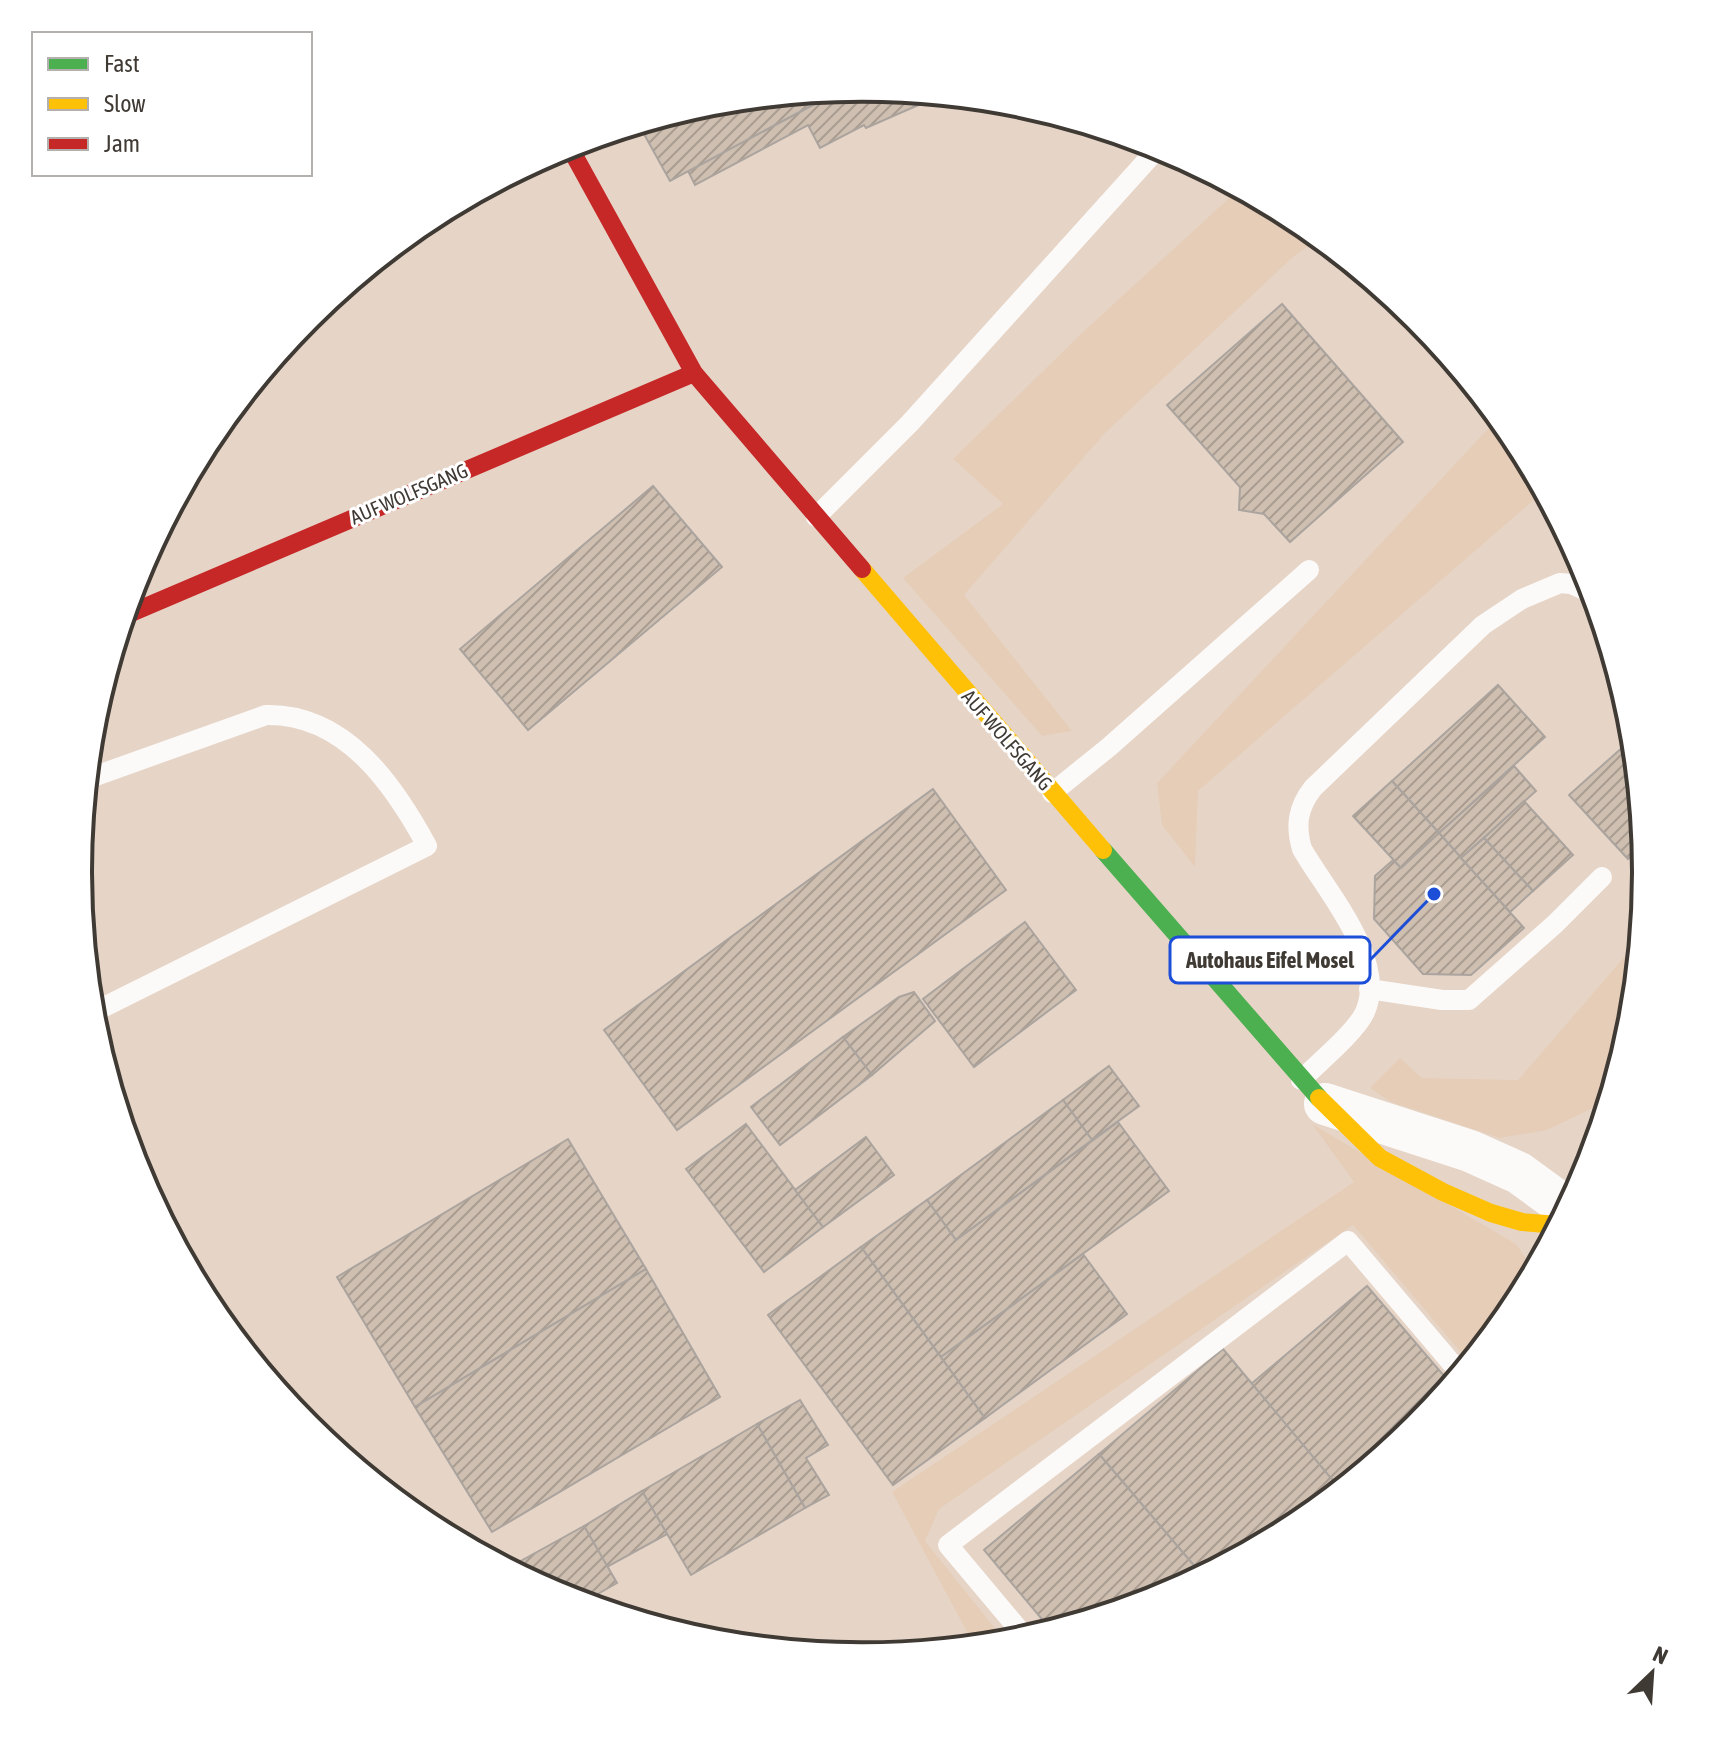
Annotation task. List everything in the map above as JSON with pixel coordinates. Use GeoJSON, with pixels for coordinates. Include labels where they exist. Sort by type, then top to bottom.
{"type":"FeatureCollection","features":[{"type":"Feature","properties":{"kind":"main road","name":"AUF WOLFSGANG"},"geometry":{"type":"LineString","coordinates":[[575,158],[694,373],[1052,793],[1313,1092],[1380,1158],[1443,1192],[1491,1213],[1522,1222],[1547,1224]]}},
{"type":"Feature","properties":{"kind":"main road","name":"AUF WOLFSGANG"},"geometry":{"type":"LineString","coordinates":[[139,610],[694,373]]}},
{"type":"Feature","properties":{"kind":"street"},"geometry":{"type":"LineString","coordinates":[[1313,1092],[1470,1151],[1519,1173],[1558,1201]]}},
{"type":"Feature","properties":{"kind":"lane"},"geometry":{"type":"LineString","coordinates":[[816,517],[910,423],[1149,158]]}},
{"type":"Feature","properties":{"kind":"lane"},"geometry":{"type":"LineString","coordinates":[[1052,793],[1109,747],[1309,570]]}},
{"type":"Feature","properties":{"kind":"lane"},"geometry":{"type":"LineString","coordinates":[[1313,1092],[1360,1020],[1369,989],[1366,961],[1356,937],[1302,849],[1298,819],[1303,802],[1313,788],[1483,625],[1522,599],[1560,583],[1576,587]]}},
{"type":"Feature","properties":{"kind":"lane"},"geometry":{"type":"LineString","coordinates":[[99,775],[266,715],[287,715],[333,733],[362,755],[402,801],[427,846],[104,1002]]}},
{"type":"Feature","properties":{"kind":"lane"},"geometry":{"type":"LineString","coordinates":[[1369,989],[1442,1000],[1469,1000],[1555,924],[1602,877]]}},
{"type":"Feature","properties":{"kind":"lane"},"geometry":{"type":"LineString","coordinates":[[1017,1627],[948,1545],[1348,1241],[1453,1365]]}},
{"type":"Feature","properties":{"kind":"shaded area"},"geometry":{"type":"Polygon","coordinates":[[[862,102],[912,104],[1012,117],[1061,129],[1110,143],[1203,182],[1290,232],[1331,262],[1370,294],[1441,365],[1473,404],[1529,488],[1553,532],[1591,625],[1606,673],[1625,772],[1632,872],[1630,923],[1617,1023],[1606,1072],[1591,1120],[1553,1213],[1529,1258],[1473,1341],[1441,1380],[1370,1451],[1290,1513],[1247,1539],[1203,1563],[1110,1602],[1012,1628],[963,1636],[912,1641],[812,1641],[712,1628],[663,1616],[614,1602],[521,1563],[434,1513],[393,1483],[354,1451],[283,1380],[251,1341],[195,1257],[171,1213],[133,1120],[118,1072],[99,973],[92,872],[94,822],[107,722],[118,673],[133,625],[171,532],[195,487],[251,404],[283,365],[354,294],[434,232],[477,206],[521,182],[614,143],[712,117],[761,109],[862,102]]]}},
{"type":"Feature","properties":{"kind":"shaded area"},"geometry":{"type":"Polygon","coordinates":[[[1230,197],[1309,246],[1105,433],[964,595],[1072,731],[1042,736],[903,578],[1003,504],[953,459],[1084,331],[1230,197]]]}},
{"type":"Feature","properties":{"kind":"shaded area"},"geometry":{"type":"Polygon","coordinates":[[[1489,427],[1535,499],[1198,791],[1195,867],[1162,825],[1157,783],[1489,427]]]}},
{"type":"Feature","properties":{"kind":"shaded area"},"geometry":{"type":"Polygon","coordinates":[[[1627,954],[1606,1072],[1597,1100],[1591,1109],[1547,1130],[1500,1138],[1391,1102],[1370,1088],[1400,1058],[1422,1078],[1518,1080],[1627,954]]]}},
{"type":"Feature","properties":{"kind":"shaded area"},"geometry":{"type":"Polygon","coordinates":[[[1312,1124],[1516,1244],[1527,1260],[1462,1354],[1353,1225],[939,1509],[925,1541],[997,1630],[969,1635],[892,1492],[1354,1182],[1312,1124]]]}},
{"type":"Feature","properties":{"kind":"building"},"geometry":{"type":"Polygon","coordinates":[[[815,104],[919,105],[866,128],[864,125],[820,148],[808,125],[695,185],[688,171],[815,104]]]}},
{"type":"Feature","properties":{"kind":"building"},"geometry":{"type":"Polygon","coordinates":[[[815,104],[670,181],[644,134],[712,117],[815,104]]]}},
{"type":"Feature","properties":{"kind":"building"},"geometry":{"type":"Polygon","coordinates":[[[1282,304],[1403,442],[1290,542],[1264,514],[1239,510],[1240,487],[1167,405],[1282,304]]]}},
{"type":"Feature","properties":{"kind":"building"},"geometry":{"type":"Polygon","coordinates":[[[653,486],[722,567],[528,730],[460,649],[653,486]]]}},
{"type":"Feature","properties":{"kind":"building"},"geometry":{"type":"Polygon","coordinates":[[[1498,685],[1545,737],[1439,833],[1392,781],[1498,685]]]}},
{"type":"Feature","properties":{"kind":"building"},"geometry":{"type":"Polygon","coordinates":[[[1621,748],[1631,856],[1628,859],[1569,795],[1621,748]]]}},
{"type":"Feature","properties":{"kind":"building"},"geometry":{"type":"Polygon","coordinates":[[[1514,766],[1536,791],[1461,858],[1439,833],[1514,766]]]}},
{"type":"Feature","properties":{"kind":"building"},"geometry":{"type":"Polygon","coordinates":[[[1392,781],[1439,833],[1401,868],[1353,816],[1392,781]]]}},
{"type":"Feature","properties":{"kind":"building"},"geometry":{"type":"Polygon","coordinates":[[[933,789],[1006,890],[677,1130],[604,1030],[933,789]]]}},
{"type":"Feature","properties":{"kind":"building"},"geometry":{"type":"Polygon","coordinates":[[[1524,801],[1573,855],[1533,891],[1484,838],[1524,801]]]}},
{"type":"Feature","properties":{"kind":"building"},"geometry":{"type":"Polygon","coordinates":[[[1439,833],[1524,928],[1471,975],[1423,974],[1374,919],[1375,876],[1393,860],[1401,868],[1439,833]]]}},
{"type":"Feature","properties":{"kind":"building"},"geometry":{"type":"Polygon","coordinates":[[[1484,838],[1533,891],[1510,912],[1461,858],[1484,838]]]}},
{"type":"Feature","properties":{"kind":"building"},"geometry":{"type":"Polygon","coordinates":[[[1025,922],[1076,990],[974,1067],[923,999],[1025,922]]]}},
{"type":"Feature","properties":{"kind":"building"},"geometry":{"type":"Polygon","coordinates":[[[914,992],[935,1021],[872,1075],[843,1037],[899,997],[914,992]]]}},
{"type":"Feature","properties":{"kind":"building"},"geometry":{"type":"Polygon","coordinates":[[[843,1037],[872,1075],[780,1145],[751,1107],[843,1037]]]}},
{"type":"Feature","properties":{"kind":"building"},"geometry":{"type":"Polygon","coordinates":[[[1109,1066],[1139,1106],[1092,1140],[1063,1100],[1109,1066]]]}},
{"type":"Feature","properties":{"kind":"building"},"geometry":{"type":"Polygon","coordinates":[[[1063,1100],[1092,1140],[956,1240],[927,1200],[1063,1100]]]}},
{"type":"Feature","properties":{"kind":"building"},"geometry":{"type":"Polygon","coordinates":[[[1118,1122],[1169,1191],[941,1357],[861,1247],[927,1200],[956,1240],[1118,1122]]]}},
{"type":"Feature","properties":{"kind":"building"},"geometry":{"type":"Polygon","coordinates":[[[746,1124],[823,1227],[764,1272],[686,1169],[746,1124]]]}},
{"type":"Feature","properties":{"kind":"building"},"geometry":{"type":"Polygon","coordinates":[[[866,1137],[894,1175],[823,1227],[795,1190],[866,1137]]]}},
{"type":"Feature","properties":{"kind":"building"},"geometry":{"type":"Polygon","coordinates":[[[568,1139],[646,1269],[415,1407],[337,1277],[568,1139]]]}},
{"type":"Feature","properties":{"kind":"building"},"geometry":{"type":"Polygon","coordinates":[[[861,1247],[985,1418],[893,1485],[768,1315],[861,1247]]]}},
{"type":"Feature","properties":{"kind":"building"},"geometry":{"type":"Polygon","coordinates":[[[1083,1254],[1127,1314],[985,1418],[941,1357],[1083,1254]]]}},
{"type":"Feature","properties":{"kind":"building"},"geometry":{"type":"Polygon","coordinates":[[[646,1269],[720,1397],[492,1532],[415,1407],[646,1269]]]}},
{"type":"Feature","properties":{"kind":"building"},"geometry":{"type":"Polygon","coordinates":[[[1367,1286],[1444,1376],[1406,1417],[1333,1481],[1251,1384],[1367,1286]]]}},
{"type":"Feature","properties":{"kind":"building"},"geometry":{"type":"Polygon","coordinates":[[[1223,1349],[1333,1481],[1290,1513],[1195,1567],[1099,1454],[1223,1349]]]}},
{"type":"Feature","properties":{"kind":"building"},"geometry":{"type":"Polygon","coordinates":[[[800,1400],[828,1445],[806,1458],[829,1495],[805,1508],[757,1424],[800,1400]]]}},
{"type":"Feature","properties":{"kind":"building"},"geometry":{"type":"Polygon","coordinates":[[[757,1424],[805,1508],[691,1575],[642,1491],[757,1424]]]}},
{"type":"Feature","properties":{"kind":"building"},"geometry":{"type":"Polygon","coordinates":[[[1099,1454],[1195,1567],[1110,1602],[1043,1620],[984,1550],[1099,1454]]]}},
{"type":"Feature","properties":{"kind":"building"},"geometry":{"type":"Polygon","coordinates":[[[642,1491],[667,1534],[607,1567],[584,1526],[642,1491]]]}},
{"type":"Feature","properties":{"kind":"building"},"geometry":{"type":"Polygon","coordinates":[[[584,1526],[617,1583],[596,1595],[519,1562],[584,1526]]]}},
{"type":"Feature","properties":{"kind":"traffic: fast"},"geometry":{"type":"LineString","coordinates":[[1103,850],[1319,1098]]}},
{"type":"Feature","properties":{"kind":"traffic: slow"},"geometry":{"type":"LineString","coordinates":[[862,569],[1103,850]]}},
{"type":"Feature","properties":{"kind":"traffic: slow"},"geometry":{"type":"LineString","coordinates":[[1319,1098],[1380,1158],[1443,1192],[1491,1213],[1522,1222],[1547,1224]]}},
{"type":"Feature","properties":{"kind":"traffic: jam"},"geometry":{"type":"LineString","coordinates":[[575,158],[694,373],[862,569]]}},
{"type":"Feature","properties":{"kind":"traffic: jam"},"geometry":{"type":"LineString","coordinates":[[139,610],[694,373]]}},
{"type":"Feature","properties":{"kind":"place","name":"Autohaus Eifel Mosel"},"geometry":{"type":"Point","coordinates":[1434,894]}}]}
